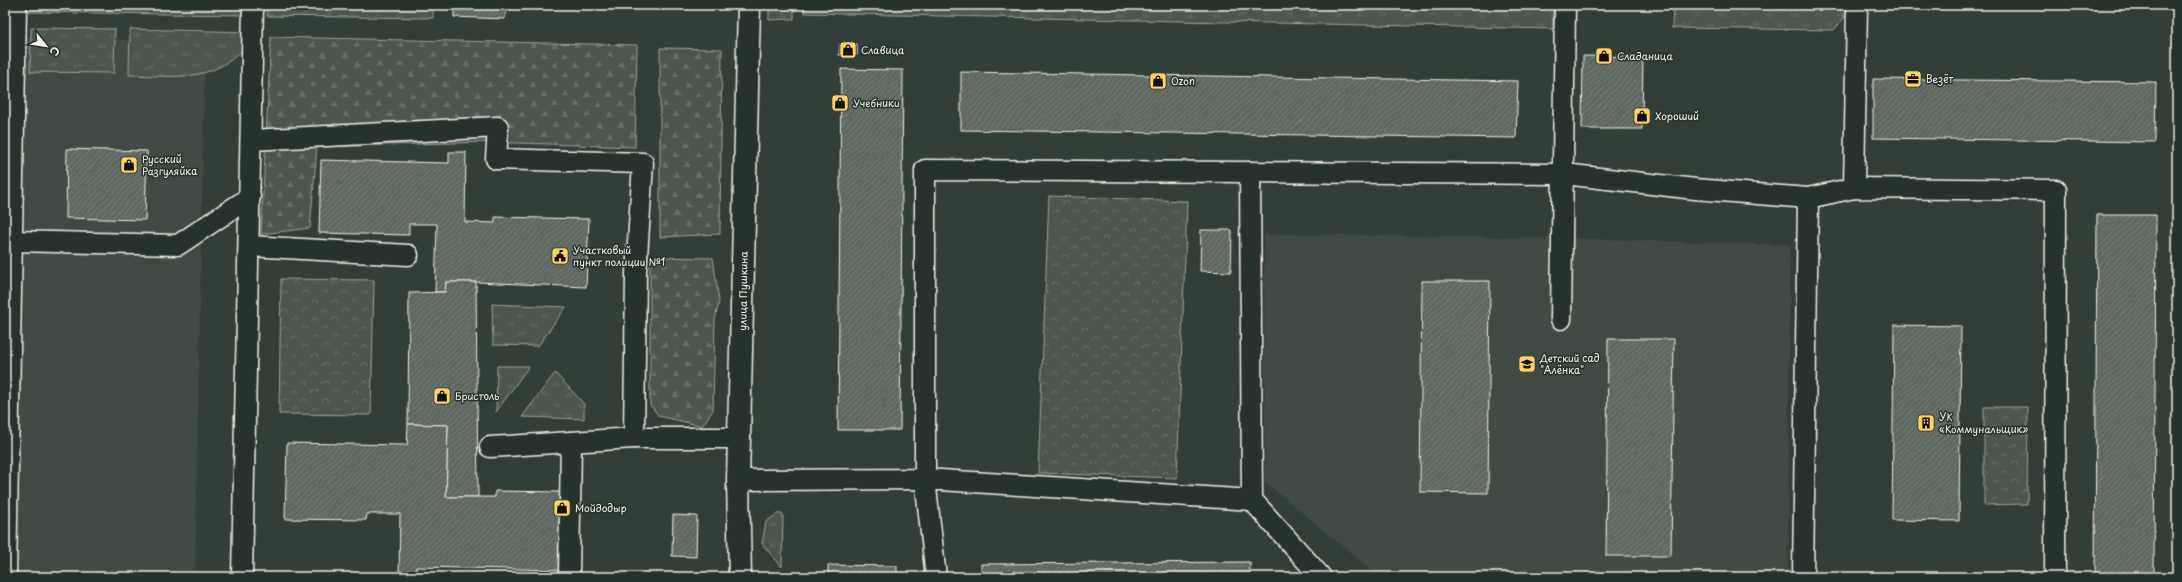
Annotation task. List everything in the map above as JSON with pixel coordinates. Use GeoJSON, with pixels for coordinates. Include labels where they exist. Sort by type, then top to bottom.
{"type":"FeatureCollection","features":[{"type":"Feature","properties":{"kind":"street","name":"улица Пушкина"},"geometry":{"type":"LineString","coordinates":[[740,577],[738,480],[749,5]]}},
{"type":"Feature","properties":{"kind":"lane"},"geometry":{"type":"LineString","coordinates":[[6,577],[16,5]]}},
{"type":"Feature","properties":{"kind":"lane"},"geometry":{"type":"LineString","coordinates":[[242,577],[253,5]]}},
{"type":"Feature","properties":{"kind":"lane"},"geometry":{"type":"LineString","coordinates":[[1561,319],[1565,5]]}},
{"type":"Feature","properties":{"kind":"lane"},"geometry":{"type":"LineString","coordinates":[[1854,188],[1857,5]]}},
{"type":"Feature","properties":{"kind":"lane"},"geometry":{"type":"LineString","coordinates":[[251,140],[498,127],[496,159],[643,163],[636,273],[634,438]]}},
{"type":"Feature","properties":{"kind":"lane"},"geometry":{"type":"LineString","coordinates":[[936,577],[925,479],[925,170],[1564,174],[1694,189],[1808,198],[1854,188],[2056,190],[2055,577]]}},
{"type":"Feature","properties":{"kind":"lane"},"geometry":{"type":"LineString","coordinates":[[1250,172],[1252,500],[1322,577]]}},
{"type":"Feature","properties":{"kind":"lane"},"geometry":{"type":"LineString","coordinates":[[12,241],[178,245],[250,197]]}},
{"type":"Feature","properties":{"kind":"lane"},"geometry":{"type":"LineString","coordinates":[[1803,577],[1808,198]]}},
{"type":"Feature","properties":{"kind":"lane"},"geometry":{"type":"LineString","coordinates":[[249,246],[408,256]]}},
{"type":"Feature","properties":{"kind":"lane"},"geometry":{"type":"LineString","coordinates":[[490,447],[634,438],[740,438]]}},
{"type":"Feature","properties":{"kind":"lane"},"geometry":{"type":"LineString","coordinates":[[569,577],[571,442]]}},
{"type":"Feature","properties":{"kind":"lane"},"geometry":{"type":"LineString","coordinates":[[738,480],[925,479],[1252,500]]}},
{"type":"Feature","properties":{"kind":"shaded area"},"geometry":{"type":"Polygon","coordinates":[[[5,38],[205,41],[195,577],[5,577],[5,38]]]}},
{"type":"Feature","properties":{"kind":"shaded area","name":"Детский сад \"Алёнка\""},"geometry":{"type":"Polygon","coordinates":[[[1264,234],[1563,238],[1790,245],[1788,577],[1380,577],[1265,482],[1264,234]]]}},
{"type":"Feature","properties":{"kind":"green space"},"geometry":{"type":"Polygon","coordinates":[[[28,5],[242,5],[242,15],[27,12],[28,5]]]}},
{"type":"Feature","properties":{"kind":"green space"},"geometry":{"type":"Polygon","coordinates":[[[267,5],[433,5],[433,18],[267,16],[267,5]]]}},
{"type":"Feature","properties":{"kind":"green space"},"geometry":{"type":"Polygon","coordinates":[[[769,5],[794,5],[794,19],[769,20],[769,5]]]}},
{"type":"Feature","properties":{"kind":"green space"},"geometry":{"type":"Polygon","coordinates":[[[804,5],[1553,5],[1553,29],[804,13],[804,5]]]}},
{"type":"Feature","properties":{"kind":"green space"},"geometry":{"type":"Polygon","coordinates":[[[1673,5],[1850,5],[1844,18],[1834,30],[1672,28],[1673,5]]]}},
{"type":"Feature","properties":{"kind":"green space"},"geometry":{"type":"Polygon","coordinates":[[[31,28],[115,29],[114,73],[30,72],[31,28]]]}},
{"type":"Feature","properties":{"kind":"green space"},"geometry":{"type":"Polygon","coordinates":[[[130,29],[249,32],[247,46],[220,67],[192,75],[162,76],[129,75],[130,29]]]}},
{"type":"Feature","properties":{"kind":"green space"},"geometry":{"type":"Polygon","coordinates":[[[271,37],[637,45],[635,147],[488,142],[317,147],[310,228],[261,234],[271,37]]]}},
{"type":"Feature","properties":{"kind":"green space"},"geometry":{"type":"Polygon","coordinates":[[[660,48],[722,49],[720,234],[660,237],[660,48]]]}},
{"type":"Feature","properties":{"kind":"green space"},"geometry":{"type":"Polygon","coordinates":[[[1049,196],[1187,201],[1177,478],[1038,473],[1049,196]]]}},
{"type":"Feature","properties":{"kind":"green space"},"geometry":{"type":"Polygon","coordinates":[[[650,257],[713,258],[719,301],[715,320],[713,410],[702,426],[659,416],[650,405],[650,257]]]}},
{"type":"Feature","properties":{"kind":"green space"},"geometry":{"type":"Polygon","coordinates":[[[281,279],[374,280],[371,415],[279,414],[281,279]]]}},
{"type":"Feature","properties":{"kind":"green space"},"geometry":{"type":"Polygon","coordinates":[[[492,304],[566,307],[538,346],[493,345],[492,304]]]}},
{"type":"Feature","properties":{"kind":"green space"},"geometry":{"type":"Polygon","coordinates":[[[497,366],[529,366],[496,412],[497,366]]]}},
{"type":"Feature","properties":{"kind":"green space"},"geometry":{"type":"Polygon","coordinates":[[[555,373],[584,404],[584,419],[522,417],[555,373]]]}},
{"type":"Feature","properties":{"kind":"green space"},"geometry":{"type":"Polygon","coordinates":[[[1984,407],[2028,407],[2027,504],[1984,505],[1984,407]]]}},
{"type":"Feature","properties":{"kind":"green space"},"geometry":{"type":"Polygon","coordinates":[[[777,514],[783,514],[782,567],[762,544],[766,522],[777,514]]]}},
{"type":"Feature","properties":{"kind":"building"},"geometry":{"type":"Polygon","coordinates":[[[454,5],[509,5],[504,19],[454,17],[454,5]]]}},
{"type":"Feature","properties":{"kind":"building","name":"Славица"},"geometry":{"type":"Polygon","coordinates":[[[840,44],[857,44],[857,55],[839,55],[840,44]]]}},
{"type":"Feature","properties":{"kind":"building"},"geometry":{"type":"Polygon","coordinates":[[[1583,56],[1643,57],[1642,129],[1582,129],[1583,56]]]}},
{"type":"Feature","properties":{"kind":"building"},"geometry":{"type":"Polygon","coordinates":[[[841,69],[903,70],[900,430],[838,430],[841,69]]]}},
{"type":"Feature","properties":{"kind":"building"},"geometry":{"type":"Polygon","coordinates":[[[961,72],[1518,81],[1516,138],[961,130],[961,72]]]}},
{"type":"Feature","properties":{"kind":"building"},"geometry":{"type":"Polygon","coordinates":[[[1873,79],[2156,82],[2155,142],[1873,138],[1873,79]]]}},
{"type":"Feature","properties":{"kind":"building"},"geometry":{"type":"Polygon","coordinates":[[[67,149],[147,151],[145,220],[66,218],[67,149]]]}},
{"type":"Feature","properties":{"kind":"building"},"geometry":{"type":"Polygon","coordinates":[[[449,152],[466,152],[465,222],[495,223],[495,217],[589,219],[586,287],[446,282],[445,292],[435,292],[437,224],[409,224],[409,235],[319,233],[321,160],[449,163],[449,152]]]}},
{"type":"Feature","properties":{"kind":"building"},"geometry":{"type":"Polygon","coordinates":[[[2097,215],[2156,215],[2154,577],[2095,577],[2097,215]]]}},
{"type":"Feature","properties":{"kind":"building"},"geometry":{"type":"Polygon","coordinates":[[[1201,230],[1232,230],[1231,272],[1200,271],[1201,230]]]}},
{"type":"Feature","properties":{"kind":"building"},"geometry":{"type":"Polygon","coordinates":[[[1422,281],[1490,281],[1488,493],[1420,492],[1422,281]]]}},
{"type":"Feature","properties":{"kind":"building","name":"Бристоль"},"geometry":{"type":"Polygon","coordinates":[[[446,282],[476,282],[478,497],[446,497],[448,425],[408,424],[409,293],[445,292],[446,282]]]}},
{"type":"Feature","properties":{"kind":"building","name":"УК «Коммунальщик»"},"geometry":{"type":"Polygon","coordinates":[[[1894,325],[1961,326],[1959,521],[1892,520],[1894,325]]]}},
{"type":"Feature","properties":{"kind":"building"},"geometry":{"type":"Polygon","coordinates":[[[1608,339],[1674,339],[1671,556],[1606,556],[1608,339]]]}},
{"type":"Feature","properties":{"kind":"building"},"geometry":{"type":"Polygon","coordinates":[[[408,424],[448,425],[446,497],[495,497],[495,491],[562,492],[561,570],[416,567],[416,577],[399,577],[400,514],[367,514],[366,520],[285,519],[287,443],[407,445],[408,424]]]}},
{"type":"Feature","properties":{"kind":"building"},"geometry":{"type":"Polygon","coordinates":[[[673,515],[697,516],[696,557],[672,556],[673,515]]]}},
{"type":"Feature","properties":{"kind":"building"},"geometry":{"type":"Polygon","coordinates":[[[1250,562],[1250,577],[981,577],[981,564],[1250,562]]]}},
{"type":"Feature","properties":{"kind":"building"},"geometry":{"type":"Polygon","coordinates":[[[828,565],[897,566],[897,577],[828,577],[828,565]]]}},
{"type":"Feature","properties":{"kind":"place","name":"Славица"},"geometry":{"type":"Point","coordinates":[848,50]}},
{"type":"Feature","properties":{"kind":"place","name":"Сладаница"},"geometry":{"type":"Point","coordinates":[1604,56]}},
{"type":"Feature","properties":{"kind":"place","name":"Везёт"},"geometry":{"type":"Point","coordinates":[1913,79]}},
{"type":"Feature","properties":{"kind":"place","name":"Ozon"},"geometry":{"type":"Point","coordinates":[1158,81]}},
{"type":"Feature","properties":{"kind":"place","name":"Учебники"},"geometry":{"type":"Point","coordinates":[840,103]}},
{"type":"Feature","properties":{"kind":"place","name":"Хороший"},"geometry":{"type":"Point","coordinates":[1642,116]}},
{"type":"Feature","properties":{"kind":"place","name":"Русский Разгуляйка"},"geometry":{"type":"Point","coordinates":[129,165]}},
{"type":"Feature","properties":{"kind":"place","name":"Участковый пункт полиции №1"},"geometry":{"type":"Point","coordinates":[560,256]}},
{"type":"Feature","properties":{"kind":"place","name":"Детский сад \"Алёнка\""},"geometry":{"type":"Point","coordinates":[1527,364]}},
{"type":"Feature","properties":{"kind":"place","name":"Бристоль"},"geometry":{"type":"Point","coordinates":[442,396]}},
{"type":"Feature","properties":{"kind":"place","name":"УК «Коммунальщик»"},"geometry":{"type":"Point","coordinates":[1926,423]}},
{"type":"Feature","properties":{"kind":"place","name":"Мойдодыр"},"geometry":{"type":"Point","coordinates":[562,508]}}]}
